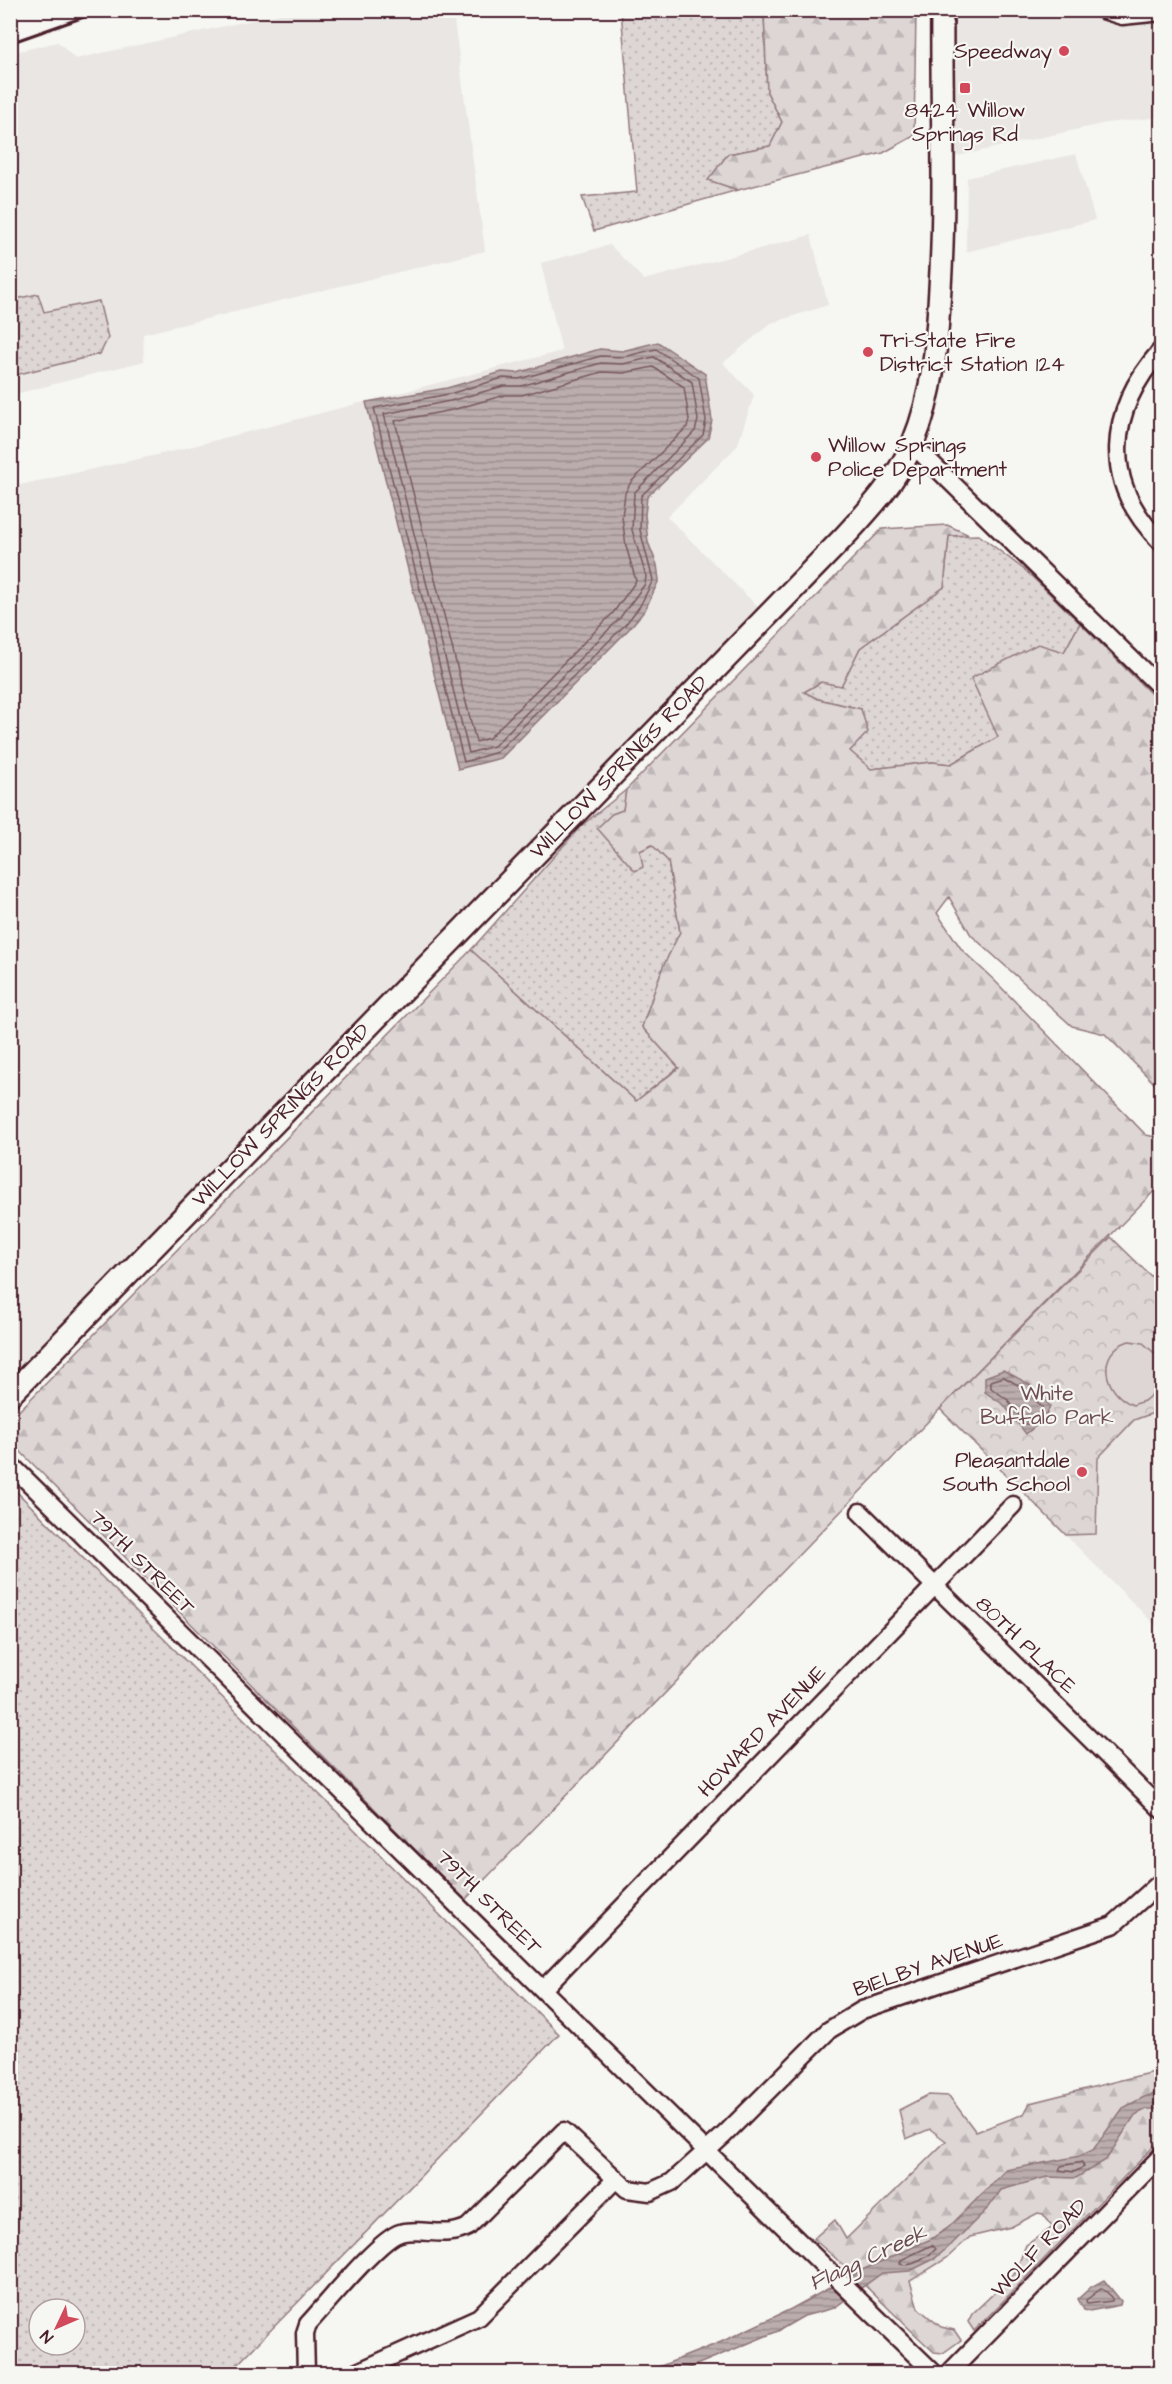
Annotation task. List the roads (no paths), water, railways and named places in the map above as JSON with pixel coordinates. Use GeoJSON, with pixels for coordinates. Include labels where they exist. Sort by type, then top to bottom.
{"type":"FeatureCollection","features":[{"type":"Feature","properties":{"kind":"main road","name":"WILLOW SPRINGS ROAD"},"geometry":{"type":"LineString","coordinates":[[10,1395],[843,538],[891,483],[912,444],[934,374],[940,307],[943,228],[942,10]]}},
{"type":"Feature","properties":{"kind":"street"},"geometry":{"type":"LineString","coordinates":[[1103,10],[1122,16],[1161,12]]}},
{"type":"Feature","properties":{"kind":"street"},"geometry":{"type":"LineString","coordinates":[[1161,349],[1142,372],[1127,398],[1117,442],[1121,480],[1130,501],[1138,517],[1161,543]]}},
{"type":"Feature","properties":{"kind":"street"},"geometry":{"type":"LineString","coordinates":[[912,444],[1161,689]]}},
{"type":"Feature","properties":{"kind":"street","name":"79TH STREET"},"geometry":{"type":"LineString","coordinates":[[10,1464],[544,1988],[706,2153],[935,2373]]}},
{"type":"Feature","properties":{"kind":"street","name":"HOWARD AVENUE"},"geometry":{"type":"LineString","coordinates":[[544,1988],[1013,1505]]}},
{"type":"Feature","properties":{"kind":"street","name":"80TH PLACE"},"geometry":{"type":"LineString","coordinates":[[860,1512],[1161,1810]]}},
{"type":"Feature","properties":{"kind":"street","name":"BIELBY AVENUE"},"geometry":{"type":"LineString","coordinates":[[615,2180],[627,2189],[650,2192],[672,2182],[706,2153],[829,2030],[862,2010],[1113,1925],[1161,1881]]}},
{"type":"Feature","properties":{"kind":"street"},"geometry":{"type":"LineString","coordinates":[[306,2373],[304,2333],[308,2324],[392,2237],[409,2232],[449,2234],[468,2227],[564,2131],[615,2180],[479,2317],[353,2373]]}},
{"type":"Feature","properties":{"kind":"street","name":"WOLF ROAD"},"geometry":{"type":"LineString","coordinates":[[948,2373],[1161,2155]]}},
{"type":"Feature","properties":{"kind":"water"},"geometry":{"type":"Polygon","coordinates":[[[658,342],[705,374],[712,420],[708,438],[647,497],[645,515],[648,542],[657,565],[659,580],[645,610],[501,758],[458,769],[366,402],[447,388],[502,372],[517,373],[600,349],[622,351],[658,342]]]}},
{"type":"Feature","properties":{"kind":"water"},"geometry":{"type":"Polygon","coordinates":[[[1003,1370],[1029,1384],[1050,1406],[1045,1418],[1026,1434],[1004,1405],[985,1392],[985,1377],[1003,1370]]]}},
{"type":"Feature","properties":{"kind":"water"},"geometry":{"type":"Polygon","coordinates":[[[1161,2092],[1161,2109],[1147,2109],[1135,2115],[1106,2160],[1076,2178],[1047,2177],[1001,2190],[989,2207],[934,2259],[910,2271],[882,2273],[834,2308],[804,2316],[778,2331],[677,2373],[641,2374],[721,2342],[791,2309],[862,2270],[931,2239],[948,2228],[1006,2170],[1080,2156],[1093,2150],[1123,2108],[1144,2097],[1161,2092]]]}},
{"type":"Feature","properties":{"kind":"water"},"geometry":{"type":"Polygon","coordinates":[[[1104,2280],[1121,2301],[1120,2305],[1084,2310],[1078,2299],[1091,2287],[1104,2280]]]}},
{"type":"Feature","properties":{"kind":"railway"},"geometry":{"type":"LineString","coordinates":[[10,43],[104,10]]}},
{"type":"Feature","properties":{"kind":"place","name":"Speedway"},"geometry":{"type":"Point","coordinates":[1064,51]}},
{"type":"Feature","properties":{"kind":"place","name":"8424 Willow Springs Rd"},"geometry":{"type":"Point","coordinates":[965,88]}},
{"type":"Feature","properties":{"kind":"place","name":"Tri-State Fire District Station 124"},"geometry":{"type":"Point","coordinates":[868,352]}},
{"type":"Feature","properties":{"kind":"place","name":"Willow Springs Police Department"},"geometry":{"type":"Point","coordinates":[816,457]}},
{"type":"Feature","properties":{"kind":"place","name":"Pleasantdale South School"},"geometry":{"type":"Point","coordinates":[1082,1472]}},
{"type":"Feature","properties":{"kind":"park label","name":"White Buffalo Park"},"geometry":{"type":"Point","coordinates":[1047,1405]}},
{"type":"Feature","properties":{"kind":"water label","name":"Flagg Creek"},"geometry":{"type":"Point","coordinates":[868,2258]}}]}
